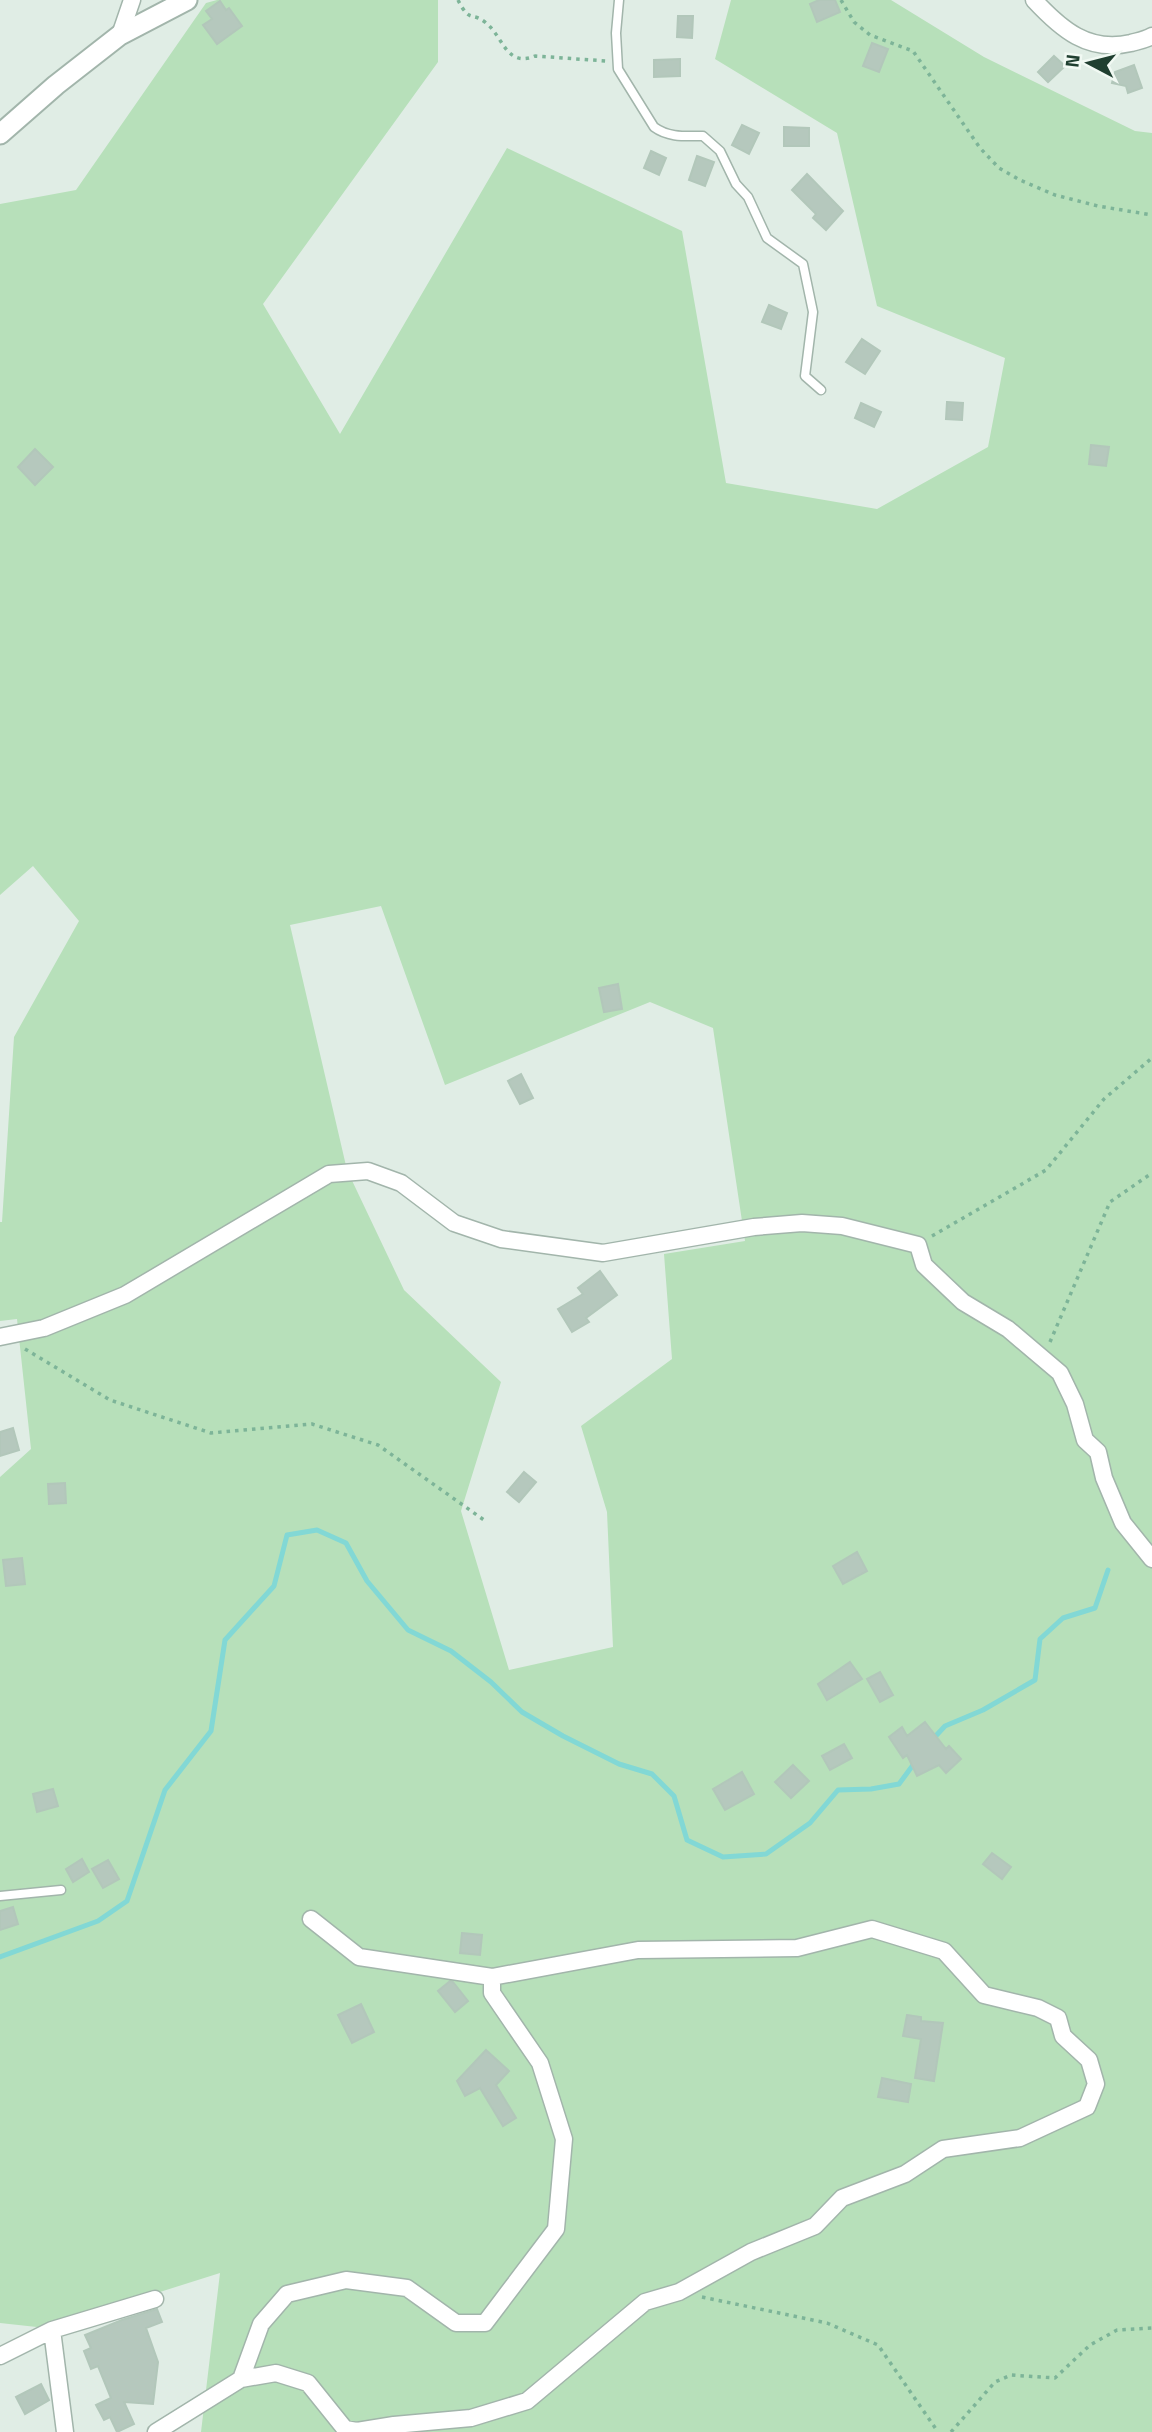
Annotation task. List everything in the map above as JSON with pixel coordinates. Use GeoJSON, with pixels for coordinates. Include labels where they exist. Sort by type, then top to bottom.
{"type":"FeatureCollection","features":[{"type":"Feature","properties":{"kind":"street"},"geometry":{"type":"LineString","coordinates":[[120,35],[132,0]]}},
{"type":"Feature","properties":{"kind":"street"},"geometry":{"type":"LineString","coordinates":[[0,134],[56,85],[120,35],[187,0]]}},
{"type":"Feature","properties":{"kind":"street"},"geometry":{"type":"LineString","coordinates":[[1034,0],[1054,22],[1080,39],[1114,47],[1152,36]]}},
{"type":"Feature","properties":{"kind":"street"},"geometry":{"type":"LineString","coordinates":[[3,1337],[44,1328],[125,1295],[329,1174],[368,1171],[401,1183],[454,1223],[501,1239],[603,1253],[754,1227],[802,1223],[842,1226],[918,1245],[924,1265],[963,1301],[1009,1329],[1060,1373],[1074,1404],[1085,1440],[1098,1452],[1104,1478],[1123,1522],[1152,1559]]}},
{"type":"Feature","properties":{"kind":"street"},"geometry":{"type":"LineString","coordinates":[[156,2432],[241,2379],[276,2373],[308,2384],[345,2429],[357,2431],[471,2418],[527,2401],[645,2302],[679,2292],[751,2252],[815,2226],[842,2198],[905,2174],[943,2149],[1020,2138],[1087,2107],[1096,2084],[1089,2060],[1063,2036],[1058,2018],[1038,2008],[984,1995],[944,1951],[872,1929],[797,1948],[638,1950],[492,1977],[359,1957],[311,1919]]}},
{"type":"Feature","properties":{"kind":"street"},"geometry":{"type":"LineString","coordinates":[[241,2379],[261,2324],[287,2294],[346,2280],[407,2288],[456,2323],[485,2323],[556,2229],[564,2139],[540,2063],[492,1993],[492,1977]]}},
{"type":"Feature","properties":{"kind":"street"},"geometry":{"type":"LineString","coordinates":[[0,2356],[52,2330],[155,2299]]}},
{"type":"Feature","properties":{"kind":"street"},"geometry":{"type":"LineString","coordinates":[[52,2330],[65,2432]]}},
{"type":"Feature","properties":{"kind":"lane"},"geometry":{"type":"LineString","coordinates":[[619,0],[618,69],[654,127],[672,136],[704,136],[720,151],[736,184],[748,197],[767,237],[803,264],[813,312],[805,376],[821,390]]}},
{"type":"Feature","properties":{"kind":"lane"},"geometry":{"type":"LineString","coordinates":[[0,1896],[61,1890]]}},
{"type":"Feature","properties":{"kind":"path"},"geometry":{"type":"LineString","coordinates":[[458,0],[464,12],[471,18],[484,20],[511,55],[527,60],[535,56],[617,62]]}},
{"type":"Feature","properties":{"kind":"path"},"geometry":{"type":"LineString","coordinates":[[841,0],[854,22],[870,35],[913,51],[980,148],[999,168],[1055,195],[1152,215]]}},
{"type":"Feature","properties":{"kind":"path"},"geometry":{"type":"LineString","coordinates":[[918,1245],[1046,1170],[1104,1099],[1152,1058]]}},
{"type":"Feature","properties":{"kind":"path"},"geometry":{"type":"LineString","coordinates":[[1042,1360],[1110,1202],[1152,1174]]}},
{"type":"Feature","properties":{"kind":"path"},"geometry":{"type":"LineString","coordinates":[[3,1337],[110,1400],[211,1433],[313,1424],[378,1445],[484,1520]]}},
{"type":"Feature","properties":{"kind":"path"},"geometry":{"type":"LineString","coordinates":[[679,2292],[827,2323],[878,2345],[938,2432]]}},
{"type":"Feature","properties":{"kind":"path"},"geometry":{"type":"LineString","coordinates":[[951,2432],[995,2382],[1011,2375],[1055,2378],[1090,2344],[1117,2330],[1152,2328]]}},
{"type":"Feature","properties":{"kind":"green space"},"geometry":{"type":"Polygon","coordinates":[[[217,0],[438,0],[438,62],[263,304],[340,434],[507,148],[682,231],[726,483],[877,509],[988,447],[1005,358],[877,306],[837,133],[715,59],[731,0],[891,0],[984,57],[1135,131],[1152,133],[1152,2432],[201,2432],[220,2273],[46,2328],[0,2323],[0,1477],[31,1449],[17,1319],[0,1321],[0,1222],[14,1037],[79,921],[33,866],[0,895],[0,204],[76,190],[206,3],[217,0]],[[381,906],[290,925],[347,1170],[404,1290],[501,1382],[461,1511],[509,1670],[613,1647],[607,1512],[581,1426],[672,1359],[664,1254],[745,1241],[713,1028],[650,1002],[445,1085],[381,906]]]}},
{"type":"Feature","properties":{"kind":"building"},"geometry":{"type":"Polygon","coordinates":[[[819,0],[835,0],[840,12],[817,22],[810,4],[819,0]]]}},
{"type":"Feature","properties":{"kind":"building"},"geometry":{"type":"Polygon","coordinates":[[[220,1],[226,10],[229,8],[242,26],[217,44],[203,25],[212,19],[206,11],[220,1]]]}},
{"type":"Feature","properties":{"kind":"building"},"geometry":{"type":"Polygon","coordinates":[[[678,16],[693,16],[692,38],[677,37],[678,16]]]}},
{"type":"Feature","properties":{"kind":"building"},"geometry":{"type":"Polygon","coordinates":[[[872,43],[888,49],[879,72],[863,66],[872,43]]]}},
{"type":"Feature","properties":{"kind":"building"},"geometry":{"type":"Polygon","coordinates":[[[1054,56],[1065,66],[1048,82],[1038,72],[1054,56]]]}},
{"type":"Feature","properties":{"kind":"building"},"geometry":{"type":"Polygon","coordinates":[[[680,59],[680,76],[654,77],[654,60],[680,59]]]}},
{"type":"Feature","properties":{"kind":"building"},"geometry":{"type":"Polygon","coordinates":[[[1134,65],[1142,88],[1128,93],[1126,86],[1112,83],[1115,72],[1134,65]]]}},
{"type":"Feature","properties":{"kind":"building"},"geometry":{"type":"Polygon","coordinates":[[[742,125],[759,133],[749,154],[732,145],[742,125]]]}},
{"type":"Feature","properties":{"kind":"building"},"geometry":{"type":"Polygon","coordinates":[[[784,127],[809,128],[809,146],[784,146],[784,127]]]}},
{"type":"Feature","properties":{"kind":"building"},"geometry":{"type":"Polygon","coordinates":[[[651,151],[666,158],[659,175],[644,168],[651,151]]]}},
{"type":"Feature","properties":{"kind":"building"},"geometry":{"type":"Polygon","coordinates":[[[697,156],[714,162],[705,186],[689,180],[697,156]]]}},
{"type":"Feature","properties":{"kind":"building"},"geometry":{"type":"Polygon","coordinates":[[[807,174],[843,211],[826,230],[813,218],[816,214],[792,190],[807,174]]]}},
{"type":"Feature","properties":{"kind":"building"},"geometry":{"type":"Polygon","coordinates":[[[769,305],[787,313],[781,329],[762,322],[769,305]]]}},
{"type":"Feature","properties":{"kind":"building"},"geometry":{"type":"Polygon","coordinates":[[[862,339],[880,351],[865,374],[846,362],[862,339]]]}},
{"type":"Feature","properties":{"kind":"building"},"geometry":{"type":"Polygon","coordinates":[[[947,402],[963,403],[962,420],[946,419],[947,402]]]}},
{"type":"Feature","properties":{"kind":"building"},"geometry":{"type":"Polygon","coordinates":[[[861,403],[881,412],[874,427],[855,418],[861,403]]]}},
{"type":"Feature","properties":{"kind":"building"},"geometry":{"type":"Polygon","coordinates":[[[1091,445],[1109,447],[1106,466],[1089,464],[1091,445]]]}},
{"type":"Feature","properties":{"kind":"building"},"geometry":{"type":"Polygon","coordinates":[[[35,449],[53,467],[35,485],[18,467],[35,449]]]}},
{"type":"Feature","properties":{"kind":"building"},"geometry":{"type":"Polygon","coordinates":[[[618,984],[622,1009],[604,1012],[599,988],[618,984]]]}},
{"type":"Feature","properties":{"kind":"building"},"geometry":{"type":"Polygon","coordinates":[[[521,1074],[533,1098],[520,1104],[508,1081],[521,1074]]]}},
{"type":"Feature","properties":{"kind":"building"},"geometry":{"type":"Polygon","coordinates":[[[600,1271],[617,1295],[586,1318],[589,1322],[572,1332],[558,1309],[583,1294],[578,1288],[600,1271]]]}},
{"type":"Feature","properties":{"kind":"building"},"geometry":{"type":"Polygon","coordinates":[[[13,1428],[19,1450],[0,1456],[0,1432],[13,1428]]]}},
{"type":"Feature","properties":{"kind":"building"},"geometry":{"type":"Polygon","coordinates":[[[524,1472],[536,1482],[519,1502],[507,1492],[524,1472]]]}},
{"type":"Feature","properties":{"kind":"building"},"geometry":{"type":"Polygon","coordinates":[[[65,1483],[66,1503],[49,1504],[48,1484],[65,1483]]]}},
{"type":"Feature","properties":{"kind":"building"},"geometry":{"type":"Polygon","coordinates":[[[857,1552],[867,1571],[843,1584],[833,1566],[857,1552]]]}},
{"type":"Feature","properties":{"kind":"building"},"geometry":{"type":"Polygon","coordinates":[[[22,1558],[25,1584],[6,1586],[3,1560],[22,1558]]]}},
{"type":"Feature","properties":{"kind":"building"},"geometry":{"type":"Polygon","coordinates":[[[850,1662],[862,1679],[827,1700],[818,1684],[850,1662]]]}},
{"type":"Feature","properties":{"kind":"building"},"geometry":{"type":"Polygon","coordinates":[[[880,1672],[893,1695],[880,1702],[867,1679],[880,1672]]]}},
{"type":"Feature","properties":{"kind":"building"},"geometry":{"type":"Polygon","coordinates":[[[925,1722],[946,1749],[949,1746],[961,1759],[946,1773],[939,1765],[917,1776],[907,1755],[903,1758],[889,1737],[902,1727],[907,1736],[925,1722]]]}},
{"type":"Feature","properties":{"kind":"building"},"geometry":{"type":"Polygon","coordinates":[[[844,1744],[852,1758],[830,1770],[822,1756],[844,1744]]]}},
{"type":"Feature","properties":{"kind":"building"},"geometry":{"type":"Polygon","coordinates":[[[793,1765],[809,1781],[791,1798],[775,1782],[793,1765]]]}},
{"type":"Feature","properties":{"kind":"building"},"geometry":{"type":"Polygon","coordinates":[[[742,1772],[754,1794],[725,1810],[713,1789],[742,1772]]]}},
{"type":"Feature","properties":{"kind":"building"},"geometry":{"type":"Polygon","coordinates":[[[53,1789],[58,1806],[37,1812],[33,1794],[53,1789]]]}},
{"type":"Feature","properties":{"kind":"building"},"geometry":{"type":"Polygon","coordinates":[[[992,1853],[1011,1867],[1002,1879],[983,1864],[992,1853]]]}},
{"type":"Feature","properties":{"kind":"building"},"geometry":{"type":"Polygon","coordinates":[[[82,1859],[89,1872],[73,1882],[66,1869],[82,1859]]]}},
{"type":"Feature","properties":{"kind":"building"},"geometry":{"type":"Polygon","coordinates":[[[108,1860],[119,1879],[103,1888],[92,1869],[108,1860]]]}},
{"type":"Feature","properties":{"kind":"building"},"geometry":{"type":"Polygon","coordinates":[[[13,1907],[18,1924],[0,1930],[0,1911],[13,1907]]]}},
{"type":"Feature","properties":{"kind":"building"},"geometry":{"type":"Polygon","coordinates":[[[462,1933],[482,1935],[480,1955],[460,1953],[462,1933]]]}},
{"type":"Feature","properties":{"kind":"building"},"geometry":{"type":"Polygon","coordinates":[[[450,1981],[468,2001],[455,2012],[438,1991],[450,1981]]]}},
{"type":"Feature","properties":{"kind":"building"},"geometry":{"type":"Polygon","coordinates":[[[361,2004],[374,2032],[352,2043],[338,2015],[361,2004]]]}},
{"type":"Feature","properties":{"kind":"building"},"geometry":{"type":"Polygon","coordinates":[[[907,2015],[921,2017],[921,2021],[943,2023],[934,2081],[915,2078],[921,2039],[903,2036],[907,2015]]]}},
{"type":"Feature","properties":{"kind":"building"},"geometry":{"type":"Polygon","coordinates":[[[486,2050],[509,2071],[496,2085],[516,2118],[503,2126],[480,2088],[465,2096],[457,2081],[486,2050]]]}},
{"type":"Feature","properties":{"kind":"building"},"geometry":{"type":"Polygon","coordinates":[[[882,2078],[911,2084],[908,2102],[878,2097],[882,2078]]]}},
{"type":"Feature","properties":{"kind":"building"},"geometry":{"type":"Polygon","coordinates":[[[157,2309],[162,2322],[146,2328],[158,2362],[153,2404],[124,2402],[134,2424],[117,2432],[110,2417],[104,2420],[96,2405],[111,2398],[98,2366],[91,2369],[84,2351],[91,2348],[85,2335],[157,2309]]]}},
{"type":"Feature","properties":{"kind":"building"},"geometry":{"type":"Polygon","coordinates":[[[41,2384],[49,2400],[25,2414],[16,2397],[41,2384]]]}},
{"type":"Feature","properties":{"kind":"waterway"},"geometry":{"type":"LineString","coordinates":[[0,1957],[98,1921],[127,1901],[165,1790],[211,1731],[225,1640],[274,1586],[287,1535],[317,1530],[346,1543],[367,1581],[408,1630],[451,1651],[491,1682],[522,1712],[619,1764],[652,1774],[674,1796],[687,1840],[723,1857],[766,1854],[810,1823],[838,1790],[871,1789],[899,1784],[916,1761]]}},
{"type":"Feature","properties":{"kind":"waterway"},"geometry":{"type":"LineString","coordinates":[[932,1740],[945,1726],[983,1710],[1035,1680],[1040,1639],[1063,1618],[1095,1608],[1108,1570]]}}]}
